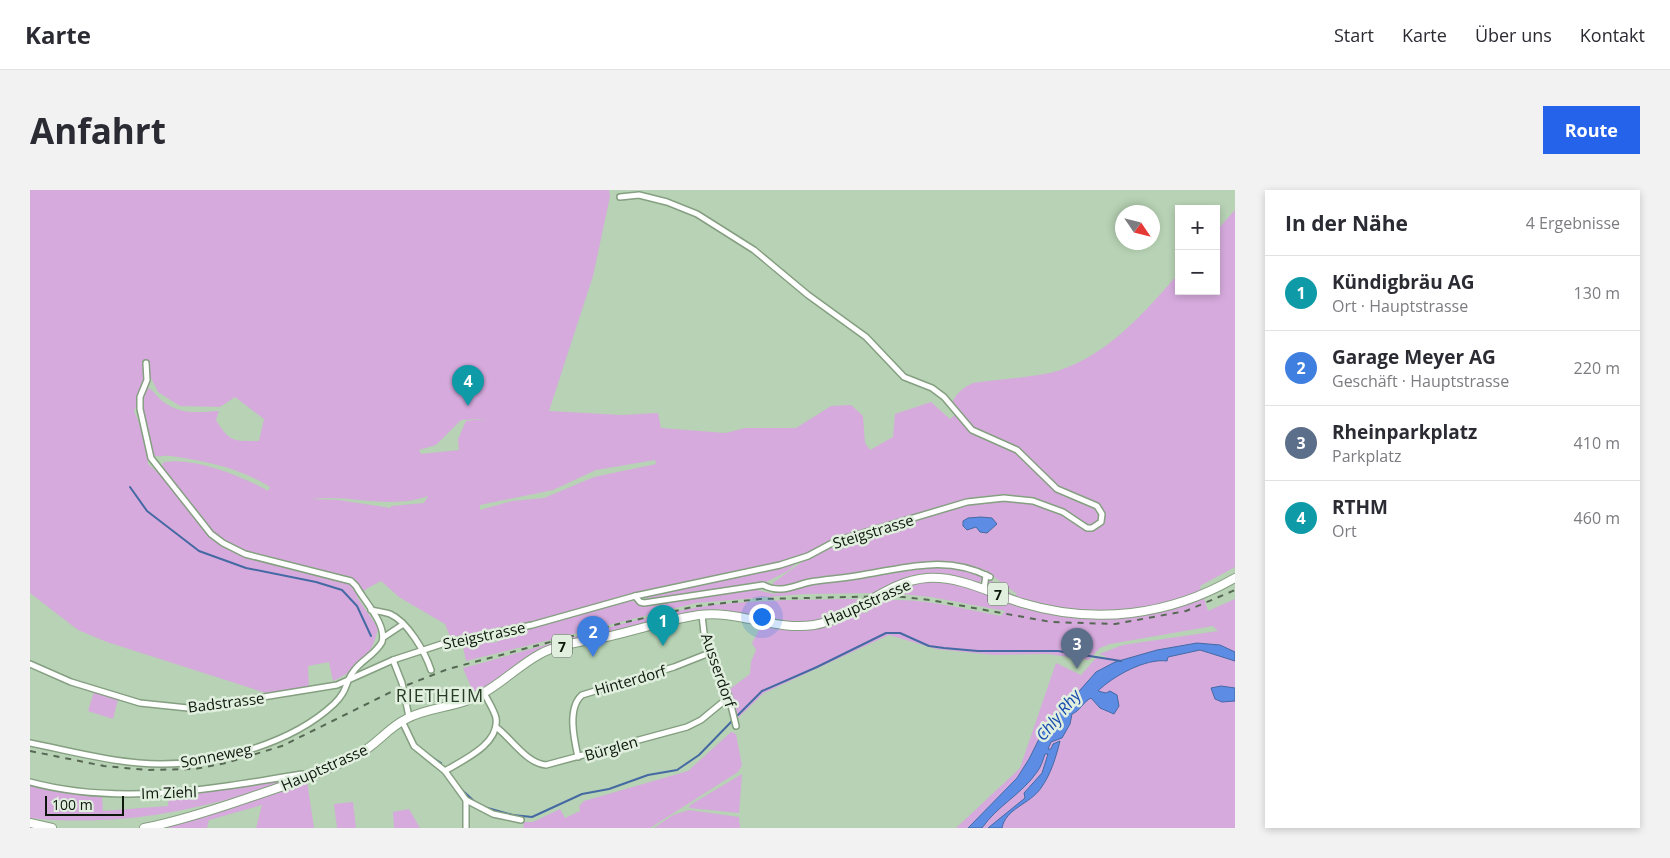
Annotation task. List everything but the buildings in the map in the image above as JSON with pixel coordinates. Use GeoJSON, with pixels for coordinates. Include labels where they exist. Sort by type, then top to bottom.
{"type":"FeatureCollection","features":[{"type":"Feature","properties":{"kind":"main road","name":"Hauptstrasse"},"geometry":{"type":"LineString","coordinates":[[144,828],[192,816],[306,777],[363,752],[405,719],[457,705],[484,693],[550,650],[702,615],[724,615],[794,626],[811,625],[841,617],[907,582],[926,578],[948,578],[1057,612],[1086,616],[1119,615],[1159,609],[1190,599],[1235,578]]}},
{"type":"Feature","properties":{"kind":"main road"},"geometry":{"type":"LineString","coordinates":[[30,823],[52,828]]}},
{"type":"Feature","properties":{"kind":"street","name":"Steigstrasse"},"geometry":{"type":"LineString","coordinates":[[393,660],[448,642],[565,617],[636,596],[780,565],[808,556],[836,541],[976,501],[1004,498],[1033,501],[1063,512],[1087,528],[1092,528],[1101,522],[1102,514],[1097,506],[1057,489],[1017,450],[972,430],[953,406],[936,391],[904,377],[866,337],[818,303],[765,258],[731,234],[697,214],[667,202],[639,195],[620,197]]}},
{"type":"Feature","properties":{"kind":"street"},"geometry":{"type":"LineString","coordinates":[[146,364],[147,380],[140,397],[140,408],[151,458],[211,534],[223,543],[245,554],[350,582],[356,586],[371,610],[381,627],[384,637]]}},
{"type":"Feature","properties":{"kind":"street"},"geometry":{"type":"LineString","coordinates":[[636,596],[640,602],[644,603],[763,586],[776,591],[809,582],[869,574],[918,564],[953,566],[988,576],[984,589]]}},
{"type":"Feature","properties":{"kind":"street"},"geometry":{"type":"LineString","coordinates":[[371,610],[392,615],[402,624],[422,650],[431,670]]}},
{"type":"Feature","properties":{"kind":"street","name":"Ausserdorf"},"geometry":{"type":"LineString","coordinates":[[702,615],[704,632],[729,696],[736,726]]}},
{"type":"Feature","properties":{"kind":"street","name":"Sonneweg"},"geometry":{"type":"LineString","coordinates":[[30,743],[141,763],[186,762],[214,758],[262,746],[309,722],[334,705],[344,694],[354,670],[379,648],[384,637],[402,624]]}},
{"type":"Feature","properties":{"kind":"street","name":"Hinterdorf"},"geometry":{"type":"LineString","coordinates":[[578,757],[573,709],[576,699],[582,695],[674,667],[712,652]]}},
{"type":"Feature","properties":{"kind":"street"},"geometry":{"type":"LineString","coordinates":[[393,660],[401,678],[405,719],[414,746],[445,771],[466,800],[492,814],[521,820]]}},
{"type":"Feature","properties":{"kind":"street","name":"Badstrasse"},"geometry":{"type":"LineString","coordinates":[[30,664],[68,682],[126,699],[150,705],[188,708],[272,697],[350,680],[393,660]]}},
{"type":"Feature","properties":{"kind":"street"},"geometry":{"type":"LineString","coordinates":[[445,771],[476,752],[488,741],[496,727],[496,718],[484,693]]}},
{"type":"Feature","properties":{"kind":"street","name":"Bürglen"},"geometry":{"type":"LineString","coordinates":[[496,727],[537,764],[554,764],[687,727],[701,720],[729,696]]}},
{"type":"Feature","properties":{"kind":"street","name":"Im Ziehl"},"geometry":{"type":"LineString","coordinates":[[30,782],[84,791],[158,793],[232,787],[302,774],[306,777]]}},
{"type":"Feature","properties":{"kind":"street"},"geometry":{"type":"LineString","coordinates":[[466,800],[466,828]]}},
{"type":"Feature","properties":{"kind":"shaded area"},"geometry":{"type":"Polygon","coordinates":[[[30,190],[609,190],[610,197],[593,276],[549,411],[622,415],[658,413],[661,428],[726,433],[745,428],[796,428],[831,406],[851,405],[863,416],[865,443],[870,450],[893,437],[895,414],[931,402],[950,419],[956,414],[950,408],[954,399],[962,390],[973,383],[1050,373],[1070,367],[1088,358],[1122,333],[1152,304],[1175,278],[1175,295],[1220,295],[1220,227],[1235,210],[1235,567],[1200,586],[1208,611],[1235,599],[1235,828],[956,828],[1020,768],[1056,663],[1081,675],[1096,658],[1107,657],[1099,654],[1123,645],[1218,631],[1213,626],[1110,644],[1100,648],[1089,660],[1048,654],[994,655],[936,649],[889,635],[764,693],[738,718],[730,689],[750,674],[751,662],[756,650],[752,643],[761,626],[794,629],[857,612],[868,613],[869,604],[899,600],[935,603],[1001,616],[1005,611],[931,597],[890,593],[904,585],[919,581],[950,583],[966,587],[1010,604],[1015,597],[992,588],[988,582],[991,580],[1015,596],[1017,594],[985,570],[954,563],[919,562],[775,587],[773,583],[806,559],[838,541],[976,502],[1003,499],[1034,502],[1034,498],[1005,494],[975,497],[834,538],[806,554],[788,571],[764,583],[649,599],[639,597],[791,563],[642,591],[564,615],[451,639],[445,624],[399,597],[381,581],[366,589],[357,597],[378,628],[376,638],[368,654],[356,667],[333,681],[329,662],[308,666],[309,688],[266,693],[107,642],[78,630],[30,593],[30,190]],[[150,376],[134,411],[147,442],[148,464],[164,478],[167,476],[162,465],[164,462],[189,462],[203,465],[245,479],[268,491],[270,487],[259,480],[235,470],[184,458],[155,456],[144,422],[143,401],[147,387],[171,407],[191,412],[219,411],[216,420],[225,433],[233,439],[259,441],[264,419],[235,397],[220,407],[180,406],[158,392],[150,376]],[[487,419],[461,420],[436,445],[419,450],[421,454],[459,450],[458,439],[466,421],[487,419]],[[655,460],[596,470],[553,490],[480,505],[480,510],[512,501],[544,498],[594,477],[656,464],[655,460]],[[428,496],[399,502],[340,498],[311,499],[338,500],[391,508],[391,506],[424,503],[428,496]]]}},
{"type":"Feature","properties":{"kind":"shaded area"},"geometry":{"type":"Polygon","coordinates":[[[918,566],[962,568],[978,574],[983,579],[978,583],[949,575],[929,574],[914,576],[894,583],[877,593],[804,594],[696,603],[466,661],[462,641],[487,636],[488,643],[498,642],[497,634],[562,620],[626,600],[649,604],[752,589],[774,594],[808,585],[870,577],[918,566]]]}},
{"type":"Feature","properties":{"kind":"shaded area"},"geometry":{"type":"Polygon","coordinates":[[[865,599],[840,613],[808,622],[793,623],[719,609],[679,614],[551,646],[473,692],[463,668],[610,627],[700,607],[788,600],[865,599]]]}},
{"type":"Feature","properties":{"kind":"shaded area"},"geometry":{"type":"Polygon","coordinates":[[[94,692],[118,699],[113,719],[88,711],[94,692]]]}},
{"type":"Feature","properties":{"kind":"shaded area"},"geometry":{"type":"Polygon","coordinates":[[[731,732],[736,734],[742,765],[738,772],[650,828],[523,828],[524,822],[533,822],[560,809],[565,818],[580,811],[579,806],[584,801],[688,771],[731,732]]]}},
{"type":"Feature","properties":{"kind":"shaded area"},"geometry":{"type":"Polygon","coordinates":[[[742,774],[739,813],[689,808],[690,805],[742,774]]]}},
{"type":"Feature","properties":{"kind":"shaded area"},"geometry":{"type":"Polygon","coordinates":[[[296,775],[298,777],[232,798],[167,813],[100,820],[30,818],[30,786],[102,796],[103,811],[168,806],[169,795],[233,788],[296,775]]]}},
{"type":"Feature","properties":{"kind":"shaded area"},"geometry":{"type":"Polygon","coordinates":[[[307,781],[314,828],[256,828],[262,805],[209,820],[207,828],[165,828],[210,815],[307,781]]]}},
{"type":"Feature","properties":{"kind":"shaded area"},"geometry":{"type":"Polygon","coordinates":[[[353,802],[356,828],[337,828],[334,804],[353,802]]]}},
{"type":"Feature","properties":{"kind":"shaded area"},"geometry":{"type":"Polygon","coordinates":[[[409,809],[420,828],[394,828],[393,812],[409,809]]]}},
{"type":"Feature","properties":{"kind":"shaded area"},"geometry":{"type":"Polygon","coordinates":[[[689,810],[739,817],[740,828],[654,828],[673,815],[689,810]]]}},
{"type":"Feature","properties":{"kind":"water"},"geometry":{"type":"Polygon","coordinates":[[[968,518],[992,518],[997,524],[987,533],[980,532],[976,527],[967,530],[963,526],[963,521],[968,518]]]}},
{"type":"Feature","properties":{"kind":"water","name":"Chly Rhy"},"geometry":{"type":"Polygon","coordinates":[[[1197,643],[1220,645],[1235,652],[1235,661],[1200,650],[1168,657],[1167,661],[1149,662],[1121,674],[1098,691],[1106,693],[1110,691],[1117,695],[1119,706],[1114,714],[1100,708],[1091,698],[1072,714],[1070,724],[1062,738],[1051,742],[1048,749],[1051,749],[1053,744],[1060,741],[1045,783],[1036,794],[1008,816],[1002,828],[988,828],[1025,798],[1024,793],[1042,773],[1048,754],[1045,754],[1040,768],[1031,780],[995,813],[982,828],[968,828],[1017,778],[1042,733],[1096,672],[1115,662],[1157,650],[1197,643]]]}},
{"type":"Feature","properties":{"kind":"water"},"geometry":{"type":"Polygon","coordinates":[[[1221,686],[1235,688],[1235,701],[1222,702],[1215,699],[1211,688],[1221,686]]]}},
{"type":"Feature","properties":{"kind":"waterway"},"geometry":{"type":"LineString","coordinates":[[130,487],[147,511],[199,551],[246,568],[316,582],[342,590],[357,606],[371,636]]}},
{"type":"Feature","properties":{"kind":"waterway"},"geometry":{"type":"LineString","coordinates":[[738,715],[762,691],[817,667],[886,633],[900,633],[929,646],[944,648],[978,651],[1058,651],[1121,661]]}},
{"type":"Feature","properties":{"kind":"waterway"},"geometry":{"type":"LineString","coordinates":[[484,807],[513,815],[532,817],[582,794],[609,789],[648,775],[677,770],[699,755],[733,720]]}},
{"type":"Feature","properties":{"kind":"waterway"},"geometry":{"type":"LineString","coordinates":[[433,758],[441,763]]}},
{"type":"Feature","properties":{"kind":"waterway"},"geometry":{"type":"LineString","coordinates":[[462,790],[475,802]]}},
{"type":"Feature","properties":{"kind":"railway"},"geometry":{"type":"LineString","coordinates":[[30,751],[104,766],[147,770],[195,769],[226,763],[282,746],[397,689],[448,669],[622,623],[697,606],[760,599],[894,596],[930,600],[1051,622],[1115,624],[1186,611],[1235,590]]}},
{"type":"Feature","properties":{"kind":"place","name":"RTHM"},"geometry":{"type":"Point","coordinates":[468,406]}},
{"type":"Feature","properties":{"kind":"place","name":"Kündigbräu AG"},"geometry":{"type":"Point","coordinates":[663,646]}},
{"type":"Feature","properties":{"kind":"place","name":"Garage Meyer AG"},"geometry":{"type":"Point","coordinates":[593,657]}},
{"type":"Feature","properties":{"kind":"place","name":"Rheinparkplatz"},"geometry":{"type":"Point","coordinates":[1077,669]}},
{"type":"Feature","properties":{"kind":"district","name":"RIETHEIM"},"geometry":{"type":"Point","coordinates":[440,695]}}]}
